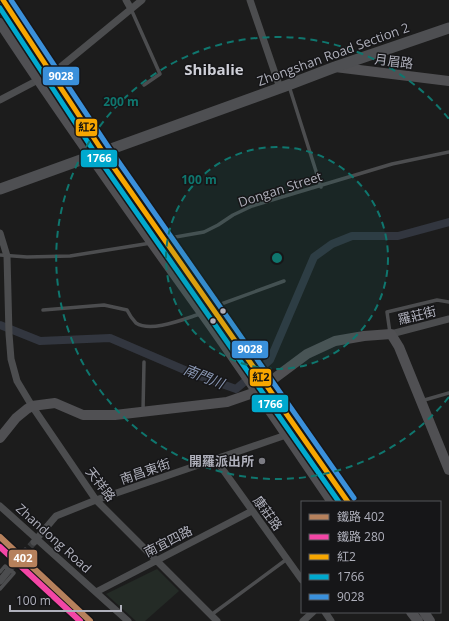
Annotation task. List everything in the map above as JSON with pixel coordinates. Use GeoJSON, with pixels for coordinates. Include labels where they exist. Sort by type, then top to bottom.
{"type":"FeatureCollection","features":[{"type":"Feature","properties":{"kind":"main road","name":"Zhongshan Road Section 2"},"geometry":{"type":"LineString","coordinates":[[0,189],[284,87],[335,67],[449,28]]}},
{"type":"Feature","properties":{"kind":"street"},"geometry":{"type":"LineString","coordinates":[[3,0],[103,152],[347,501]]}},
{"type":"Feature","properties":{"kind":"street"},"geometry":{"type":"LineString","coordinates":[[126,0],[130,9]]}},
{"type":"Feature","properties":{"kind":"street"},"geometry":{"type":"LineString","coordinates":[[52,74],[142,0]]}},
{"type":"Feature","properties":{"kind":"street"},"geometry":{"type":"LineString","coordinates":[[250,0],[284,87]]}},
{"type":"Feature","properties":{"kind":"street"},"geometry":{"type":"LineString","coordinates":[[0,23],[90,156],[202,314],[331,501]]}},
{"type":"Feature","properties":{"kind":"street","name":"月眉路"},"geometry":{"type":"LineString","coordinates":[[335,67],[449,81]]}},
{"type":"Feature","properties":{"kind":"street"},"geometry":{"type":"LineString","coordinates":[[0,100],[38,80]]}},
{"type":"Feature","properties":{"kind":"street"},"geometry":{"type":"LineString","coordinates":[[0,232],[3,255]]}},
{"type":"Feature","properties":{"kind":"street","name":"天祥路"},"geometry":{"type":"LineString","coordinates":[[3,255],[11,359],[17,381],[32,406],[96,500],[217,621]]}},
{"type":"Feature","properties":{"kind":"street","name":"羅莊街"},"geometry":{"type":"LineString","coordinates":[[391,334],[449,319]]}},
{"type":"Feature","properties":{"kind":"street"},"geometry":{"type":"LineString","coordinates":[[0,438],[16,418],[32,406],[55,403],[83,415],[115,415],[227,402],[256,392],[307,354],[334,341],[370,335],[391,334],[399,347],[449,470]]}},
{"type":"Feature","properties":{"kind":"street","name":"南昌東街"},"geometry":{"type":"LineString","coordinates":[[35,540],[56,516],[96,500],[286,435],[297,428]]}},
{"type":"Feature","properties":{"kind":"street","name":"康莊路"},"geometry":{"type":"LineString","coordinates":[[216,460],[301,579]]}},
{"type":"Feature","properties":{"kind":"street","name":"Zhandong Road"},"geometry":{"type":"LineString","coordinates":[[0,506],[35,540],[128,621]]}},
{"type":"Feature","properties":{"kind":"street","name":"南宜四路"},"geometry":{"type":"LineString","coordinates":[[96,592],[252,511]]}},
{"type":"Feature","properties":{"kind":"street"},"geometry":{"type":"LineString","coordinates":[[0,581],[9,570]]}},
{"type":"Feature","properties":{"kind":"street"},"geometry":{"type":"LineString","coordinates":[[303,621],[312,613]]}},
{"type":"Feature","properties":{"kind":"street"},"geometry":{"type":"LineString","coordinates":[[412,613],[418,621]]}},
{"type":"Feature","properties":{"kind":"lane"},"geometry":{"type":"LineString","coordinates":[[130,9],[160,74],[144,85]]}},
{"type":"Feature","properties":{"kind":"lane"},"geometry":{"type":"LineString","coordinates":[[284,87],[320,187]]}},
{"type":"Feature","properties":{"kind":"lane","name":"Dongan Street"},"geometry":{"type":"LineString","coordinates":[[3,255],[70,256],[151,243],[164,239],[204,232],[252,206],[320,187],[392,164],[449,152]]}},
{"type":"Feature","properties":{"kind":"lane"},"geometry":{"type":"LineString","coordinates":[[211,307],[284,281]]}},
{"type":"Feature","properties":{"kind":"lane"},"geometry":{"type":"LineString","coordinates":[[391,334],[387,312],[437,300],[449,302]]}},
{"type":"Feature","properties":{"kind":"lane"},"geometry":{"type":"LineString","coordinates":[[43,310],[104,305],[126,310],[136,323],[148,327],[159,326],[202,314]]}},
{"type":"Feature","properties":{"kind":"lane"},"geometry":{"type":"LineString","coordinates":[[143,412],[144,362]]}},
{"type":"Feature","properties":{"kind":"lane"},"geometry":{"type":"LineString","coordinates":[[421,401],[449,393]]}},
{"type":"Feature","properties":{"kind":"lane"},"geometry":{"type":"LineString","coordinates":[[211,615],[287,559]]}},
{"type":"Feature","properties":{"kind":"lane"},"geometry":{"type":"LineString","coordinates":[[0,571],[5,566],[14,573],[0,589]]}},
{"type":"Feature","properties":{"kind":"shaded area"},"geometry":{"type":"Polygon","coordinates":[[[157,569],[179,591],[145,621],[136,621],[106,594],[157,569]]]}},
{"type":"Feature","properties":{"kind":"waterway","name":"南門川"},"geometry":{"type":"LineString","coordinates":[[0,325],[40,341],[110,338],[194,374],[236,389],[270,360],[314,257],[332,244],[352,236],[398,236],[449,222]]}},
{"type":"Feature","properties":{"kind":"tunnel"},"geometry":{"type":"LineString","coordinates":[[9,570],[34,542]]}},
{"type":"Feature","properties":{"kind":"rail line","name":"402"},"geometry":{"type":"LineString","coordinates":[[0,537],[90,621]]}},
{"type":"Feature","properties":{"kind":"rail line","name":"280"},"geometry":{"type":"LineString","coordinates":[[0,547],[80,621]]}},
{"type":"Feature","properties":{"kind":"transit line","name":"紅2"},"geometry":{"type":"LineString","coordinates":[[3,0],[103,152],[347,501]]}},
{"type":"Feature","properties":{"kind":"transit line","name":"9028"},"geometry":{"type":"LineString","coordinates":[[11,0],[109,148],[354,498]]}},
{"type":"Feature","properties":{"kind":"transit line","name":"1766"},"geometry":{"type":"LineString","coordinates":[[0,8],[97,156],[338,501]]}},
{"type":"Feature","properties":{"kind":"place","name":"開羅派出所"},"geometry":{"type":"Point","coordinates":[262,461]}},
{"type":"Feature","properties":{"kind":"district","name":"Shibalie"},"geometry":{"type":"Point","coordinates":[214,69]}}]}
